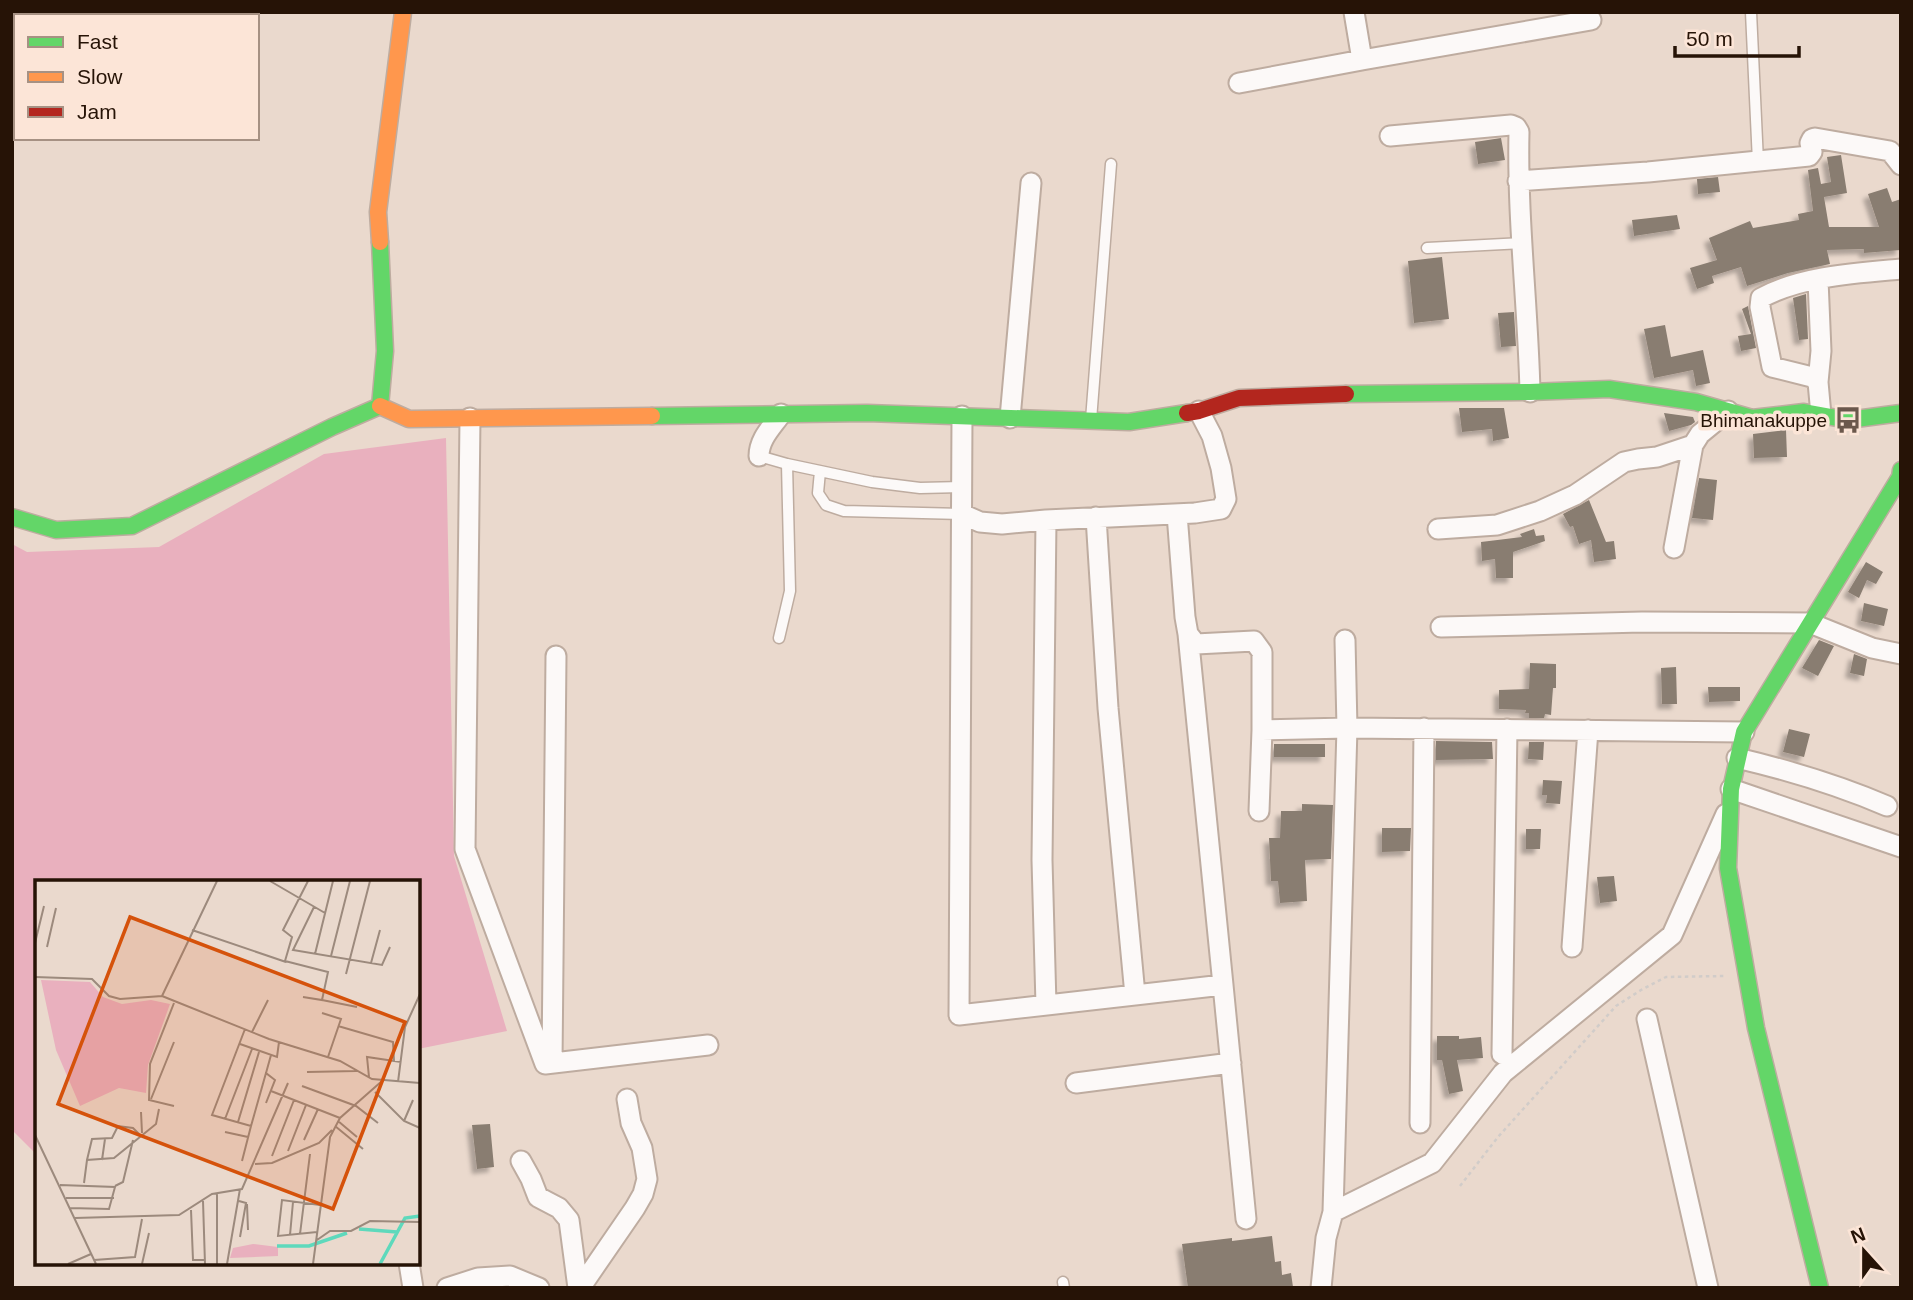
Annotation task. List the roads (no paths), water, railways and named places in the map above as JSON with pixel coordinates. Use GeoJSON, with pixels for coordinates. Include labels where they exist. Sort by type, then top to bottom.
{"type":"FeatureCollection","features":[{"type":"Feature","properties":{"kind":"street"},"geometry":{"type":"LineString","coordinates":[[380,406],[384,351],[378,212],[403,12]]}},
{"type":"Feature","properties":{"kind":"street"},"geometry":{"type":"LineString","coordinates":[[1354,12],[1362,60]]}},
{"type":"Feature","properties":{"kind":"street"},"geometry":{"type":"LineString","coordinates":[[1239,83],[1591,20]]}},
{"type":"Feature","properties":{"kind":"street"},"geometry":{"type":"LineString","coordinates":[[1390,136],[1511,125],[1519,132],[1518,181],[1529,336],[1530,393]]}},
{"type":"Feature","properties":{"kind":"street"},"geometry":{"type":"LineString","coordinates":[[1518,181],[1809,156],[1812,152],[1810,143],[1815,138],[1890,151],[1901,165]]}},
{"type":"Feature","properties":{"kind":"street"},"geometry":{"type":"LineString","coordinates":[[1010,418],[1031,183]]}},
{"type":"Feature","properties":{"kind":"street"},"geometry":{"type":"LineString","coordinates":[[1818,383],[1812,377],[1772,367],[1761,298],[1776,291],[1840,274],[1901,270]]}},
{"type":"Feature","properties":{"kind":"street"},"geometry":{"type":"LineString","coordinates":[[1818,280],[1821,351],[1818,383],[1821,415]]}},
{"type":"Feature","properties":{"kind":"street"},"geometry":{"type":"LineString","coordinates":[[12,517],[56,530],[132,526],[380,406],[409,419],[867,413],[1129,422],[1199,411],[1238,398],[1609,389],[1696,402],[1752,418],[1804,412],[1848,420],[1901,413]]}},
{"type":"Feature","properties":{"kind":"street"},"geometry":{"type":"LineString","coordinates":[[962,514],[980,522],[1002,524],[1221,509],[1226,499],[1221,468],[1212,436],[1199,411]]}},
{"type":"Feature","properties":{"kind":"street"},"geometry":{"type":"LineString","coordinates":[[1674,548],[1693,445],[1700,434],[1728,411]]}},
{"type":"Feature","properties":{"kind":"street"},"geometry":{"type":"LineString","coordinates":[[759,456],[765,436],[781,414]]}},
{"type":"Feature","properties":{"kind":"street"},"geometry":{"type":"LineString","coordinates":[[962,416],[959,1015],[1223,985]]}},
{"type":"Feature","properties":{"kind":"street"},"geometry":{"type":"LineString","coordinates":[[470,418],[465,849],[545,1064],[708,1045]]}},
{"type":"Feature","properties":{"kind":"street"},"geometry":{"type":"LineString","coordinates":[[1438,529],[1497,525],[1540,511],[1575,495],[1624,462],[1657,457],[1693,445]]}},
{"type":"Feature","properties":{"kind":"street"},"geometry":{"type":"LineString","coordinates":[[1820,1288],[1756,1028],[1727,868],[1730,798],[1744,732],[1810,623],[1896,494],[1901,470]]}},
{"type":"Feature","properties":{"kind":"street"},"geometry":{"type":"LineString","coordinates":[[1177,514],[1185,617],[1247,1219]]}},
{"type":"Feature","properties":{"kind":"street"},"geometry":{"type":"LineString","coordinates":[[1096,517],[1108,708],[1135,995]]}},
{"type":"Feature","properties":{"kind":"street"},"geometry":{"type":"LineString","coordinates":[[1046,520],[1042,860],[1046,1005]]}},
{"type":"Feature","properties":{"kind":"street"},"geometry":{"type":"LineString","coordinates":[[1441,626],[1642,622],[1810,623],[1872,648],[1901,654]]}},
{"type":"Feature","properties":{"kind":"street"},"geometry":{"type":"LineString","coordinates":[[1188,634],[1196,644],[1254,641],[1262,652],[1259,811]]}},
{"type":"Feature","properties":{"kind":"street"},"geometry":{"type":"LineString","coordinates":[[1321,1288],[1326,1238],[1333,1212],[1347,727],[1345,640]]}},
{"type":"Feature","properties":{"kind":"street"},"geometry":{"type":"LineString","coordinates":[[552,1063],[556,656]]}},
{"type":"Feature","properties":{"kind":"street"},"geometry":{"type":"LineString","coordinates":[[1262,730],[1347,727],[1744,732]]}},
{"type":"Feature","properties":{"kind":"street"},"geometry":{"type":"LineString","coordinates":[[1420,1123],[1424,728]]}},
{"type":"Feature","properties":{"kind":"street"},"geometry":{"type":"LineString","coordinates":[[1502,1054],[1507,729]]}},
{"type":"Feature","properties":{"kind":"street"},"geometry":{"type":"LineString","coordinates":[[1572,947],[1588,730]]}},
{"type":"Feature","properties":{"kind":"street"},"geometry":{"type":"LineString","coordinates":[[1737,758],[1785,769],[1887,806]]}},
{"type":"Feature","properties":{"kind":"street"},"geometry":{"type":"LineString","coordinates":[[1333,1212],[1432,1163],[1503,1073],[1672,935],[1730,798]]}},
{"type":"Feature","properties":{"kind":"street"},"geometry":{"type":"LineString","coordinates":[[1730,798],[1901,847]]}},
{"type":"Feature","properties":{"kind":"street"},"geometry":{"type":"LineString","coordinates":[[1647,1019],[1708,1288]]}},
{"type":"Feature","properties":{"kind":"street"},"geometry":{"type":"LineString","coordinates":[[1076,1083],[1231,1063]]}},
{"type":"Feature","properties":{"kind":"street"},"geometry":{"type":"LineString","coordinates":[[579,1288],[635,1208],[647,1179],[642,1148],[631,1123],[628,1099]]}},
{"type":"Feature","properties":{"kind":"street"},"geometry":{"type":"LineString","coordinates":[[521,1161],[538,1197],[559,1208],[569,1220],[579,1288]]}},
{"type":"Feature","properties":{"kind":"street"},"geometry":{"type":"LineString","coordinates":[[410,1265],[413,1288]]}},
{"type":"Feature","properties":{"kind":"street"},"geometry":{"type":"LineString","coordinates":[[447,1288],[478,1278],[510,1276],[539,1288]]}},
{"type":"Feature","properties":{"kind":"lane"},"geometry":{"type":"LineString","coordinates":[[1751,12],[1758,162]]}},
{"type":"Feature","properties":{"kind":"lane"},"geometry":{"type":"LineString","coordinates":[[1091,420],[1111,164]]}},
{"type":"Feature","properties":{"kind":"lane"},"geometry":{"type":"LineString","coordinates":[[1427,248],[1523,243]]}},
{"type":"Feature","properties":{"kind":"lane"},"geometry":{"type":"LineString","coordinates":[[759,456],[884,484],[920,488],[962,487]]}},
{"type":"Feature","properties":{"kind":"lane"},"geometry":{"type":"LineString","coordinates":[[779,638],[790,591],[787,464]]}},
{"type":"Feature","properties":{"kind":"lane"},"geometry":{"type":"LineString","coordinates":[[820,471],[818,493],[826,505],[844,511],[962,514]]}},
{"type":"Feature","properties":{"kind":"place","name":"Bhimanakuppe"},"geometry":{"type":"Point","coordinates":[1848,420]}}]}
